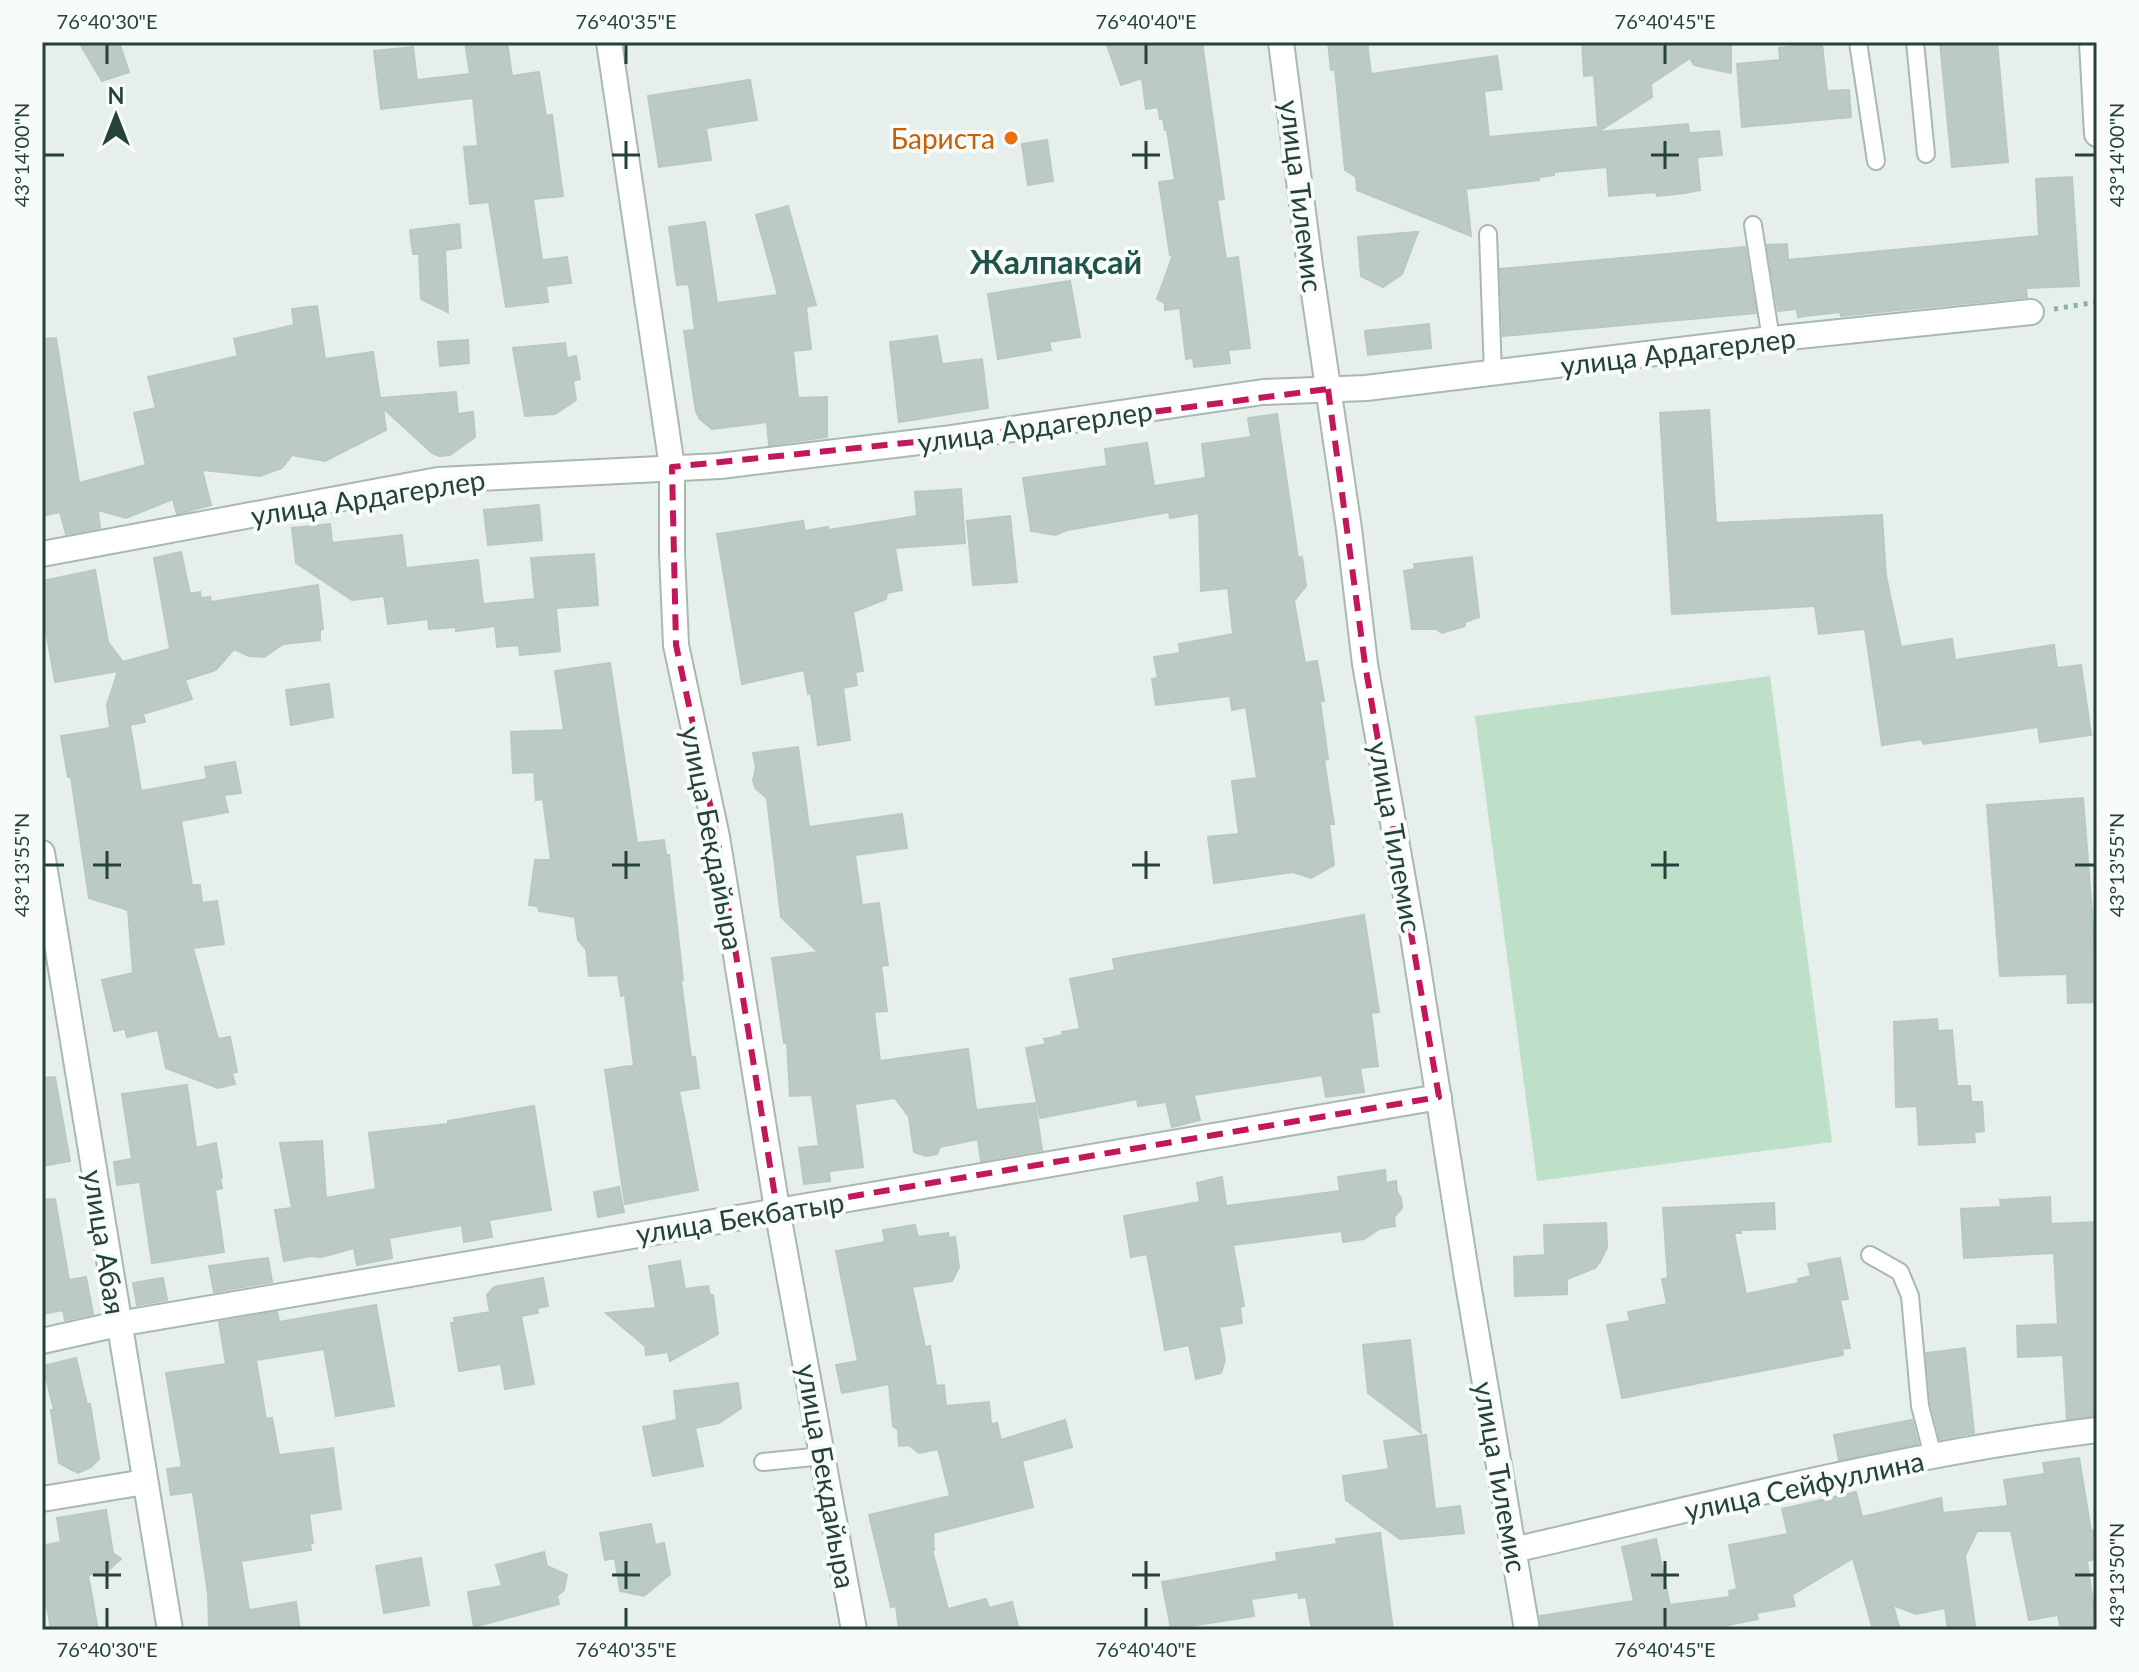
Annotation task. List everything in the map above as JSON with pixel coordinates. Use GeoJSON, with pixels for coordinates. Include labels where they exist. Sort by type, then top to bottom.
{"type":"FeatureCollection","features":[{"type":"Feature","properties":{"kind":"street","name":"улица Бекдайыра"},"geometry":{"type":"LineString","coordinates":[[609,42],[672,467],[676,645],[717,837],[777,1209],[854,1630]]}},
{"type":"Feature","properties":{"kind":"street","name":"улица Тилемис"},"geometry":{"type":"LineString","coordinates":[[1281,42],[1365,664],[1527,1630]]}},
{"type":"Feature","properties":{"kind":"street"},"geometry":{"type":"LineString","coordinates":[[2092,42],[2097,134]]}},
{"type":"Feature","properties":{"kind":"street","name":"улица Ардагерлер"},"geometry":{"type":"LineString","coordinates":[[42,554],[438,480],[720,466],[914,443],[1263,392],[1366,388],[1771,339],[2031,312]]}},
{"type":"Feature","properties":{"kind":"street","name":"улица Абая"},"geometry":{"type":"LineString","coordinates":[[42,853],[170,1630]]}},
{"type":"Feature","properties":{"kind":"street","name":"улица Бекбатыр"},"geometry":{"type":"LineString","coordinates":[[42,1341],[118,1324],[1439,1097]]}},
{"type":"Feature","properties":{"kind":"street","name":"улица Сейфуллина"},"geometry":{"type":"LineString","coordinates":[[1513,1550],[1933,1456],[2003,1442],[2097,1430]]}},
{"type":"Feature","properties":{"kind":"street"},"geometry":{"type":"LineString","coordinates":[[42,1499],[145,1482]]}},
{"type":"Feature","properties":{"kind":"lane"},"geometry":{"type":"LineString","coordinates":[[1858,42],[1876,161]]}},
{"type":"Feature","properties":{"kind":"lane"},"geometry":{"type":"LineString","coordinates":[[1915,42],[1926,154]]}},
{"type":"Feature","properties":{"kind":"lane"},"geometry":{"type":"LineString","coordinates":[[1753,225],[1771,339]]}},
{"type":"Feature","properties":{"kind":"lane"},"geometry":{"type":"LineString","coordinates":[[1488,234],[1493,373]]}},
{"type":"Feature","properties":{"kind":"lane"},"geometry":{"type":"LineString","coordinates":[[1870,1255],[1900,1272],[1910,1296],[1920,1406],[1933,1456]]}},
{"type":"Feature","properties":{"kind":"lane"},"geometry":{"type":"LineString","coordinates":[[763,1462],[823,1456]]}},
{"type":"Feature","properties":{"kind":"path"},"geometry":{"type":"LineString","coordinates":[[2031,312],[2097,302]]}},
{"type":"Feature","properties":{"kind":"highlighted area"},"geometry":{"type":"Polygon","coordinates":[[[1328,389],[1365,664],[1439,1097],[777,1209],[717,837],[676,645],[672,467],[944,439],[1328,389]]]}},
{"type":"Feature","properties":{"kind":"green space"},"geometry":{"type":"Polygon","coordinates":[[[1770,676],[1832,1142],[1537,1181],[1475,716],[1770,676]]]}},
{"type":"Feature","properties":{"kind":"building"},"geometry":{"type":"Polygon","coordinates":[[[79,42],[119,42],[129,72],[102,81],[79,42]]]}},
{"type":"Feature","properties":{"kind":"building"},"geometry":{"type":"Polygon","coordinates":[[[465,42],[507,42],[512,76],[539,72],[546,116],[552,115],[563,196],[533,199],[542,260],[567,257],[571,283],[546,286],[548,302],[506,307],[489,202],[470,204],[464,147],[478,146],[473,98],[381,109],[374,51],[413,47],[417,80],[470,74],[465,42]]]}},
{"type":"Feature","properties":{"kind":"building"},"geometry":{"type":"Polygon","coordinates":[[[1106,42],[1202,42],[1224,199],[1217,200],[1226,259],[1238,257],[1250,348],[1228,350],[1230,363],[1194,367],[1193,358],[1186,359],[1180,308],[1165,310],[1165,303],[1157,299],[1173,255],[1170,255],[1159,182],[1175,180],[1167,130],[1163,119],[1160,119],[1158,107],[1146,109],[1142,78],[1121,85],[1106,42]]]}},
{"type":"Feature","properties":{"kind":"building"},"geometry":{"type":"Polygon","coordinates":[[[1328,42],[1367,42],[1371,74],[1497,56],[1502,89],[1484,91],[1489,137],[1598,127],[1594,75],[1584,76],[1582,42],[1731,42],[1731,73],[1694,65],[1690,58],[1651,84],[1652,97],[1598,132],[1688,124],[1689,133],[1719,131],[1722,155],[1697,157],[1700,190],[1685,193],[1609,196],[1607,167],[1554,172],[1554,175],[1539,177],[1539,180],[1466,189],[1471,236],[1357,190],[1356,177],[1345,170],[1335,69],[1331,70],[1328,42]]]}},
{"type":"Feature","properties":{"kind":"building"},"geometry":{"type":"Polygon","coordinates":[[[1940,42],[1997,42],[2008,162],[1952,167],[1940,42]]]}},
{"type":"Feature","properties":{"kind":"building"},"geometry":{"type":"Polygon","coordinates":[[[1822,43],[1827,91],[1849,90],[1851,117],[1742,127],[1737,64],[1780,60],[1779,48],[1822,43]]]}},
{"type":"Feature","properties":{"kind":"building"},"geometry":{"type":"Polygon","coordinates":[[[750,80],[757,120],[706,128],[711,160],[659,167],[648,96],[750,80]]]}},
{"type":"Feature","properties":{"kind":"building"},"geometry":{"type":"Polygon","coordinates":[[[1047,140],[1053,181],[1028,185],[1022,144],[1047,140]]]}},
{"type":"Feature","properties":{"kind":"building"},"geometry":{"type":"Polygon","coordinates":[[[2072,177],[2079,286],[2026,288],[2027,297],[1841,316],[1840,312],[1798,317],[1797,309],[1778,311],[1767,245],[1787,244],[1788,260],[2039,236],[2036,179],[2072,177]]]}},
{"type":"Feature","properties":{"kind":"building"},"geometry":{"type":"Polygon","coordinates":[[[788,206],[816,305],[806,307],[811,349],[793,351],[798,398],[827,397],[827,437],[769,445],[767,422],[712,429],[696,412],[684,331],[695,330],[689,284],[677,285],[669,227],[705,222],[717,303],[778,295],[756,215],[788,206]]]}},
{"type":"Feature","properties":{"kind":"building"},"geometry":{"type":"Polygon","coordinates":[[[459,224],[461,248],[445,250],[448,312],[421,299],[419,254],[413,254],[410,230],[459,224]]]}},
{"type":"Feature","properties":{"kind":"building"},"geometry":{"type":"Polygon","coordinates":[[[1418,232],[1402,274],[1383,287],[1361,276],[1358,237],[1418,232]]]}},
{"type":"Feature","properties":{"kind":"building"},"geometry":{"type":"Polygon","coordinates":[[[1745,247],[1756,313],[1503,336],[1500,269],[1745,247]]]}},
{"type":"Feature","properties":{"kind":"building"},"geometry":{"type":"Polygon","coordinates":[[[1070,281],[1080,337],[1049,342],[1051,350],[998,359],[988,294],[1070,281]]]}},
{"type":"Feature","properties":{"kind":"building"},"geometry":{"type":"Polygon","coordinates":[[[317,306],[325,359],[373,352],[380,398],[456,392],[458,414],[473,412],[475,437],[450,455],[439,456],[383,408],[386,430],[325,461],[292,455],[282,468],[260,476],[202,470],[211,505],[177,514],[173,499],[126,518],[98,510],[100,528],[66,534],[60,512],[42,516],[42,339],[56,338],[79,483],[146,465],[134,413],[156,408],[148,377],[238,356],[234,339],[294,325],[292,309],[317,306]]]}},
{"type":"Feature","properties":{"kind":"building"},"geometry":{"type":"Polygon","coordinates":[[[1429,324],[1431,348],[1368,355],[1365,331],[1429,324]]]}},
{"type":"Feature","properties":{"kind":"building"},"geometry":{"type":"Polygon","coordinates":[[[937,336],[942,364],[982,359],[988,408],[899,422],[890,342],[937,336]]]}},
{"type":"Feature","properties":{"kind":"building"},"geometry":{"type":"Polygon","coordinates":[[[468,340],[469,363],[440,366],[438,342],[468,340]]]}},
{"type":"Feature","properties":{"kind":"building"},"geometry":{"type":"Polygon","coordinates":[[[565,343],[567,358],[576,356],[580,379],[573,381],[576,400],[555,414],[525,416],[513,348],[565,343]]]}},
{"type":"Feature","properties":{"kind":"building"},"geometry":{"type":"Polygon","coordinates":[[[1709,410],[1716,523],[1882,515],[1886,576],[1901,647],[1952,639],[1955,660],[2054,645],[2057,668],[2081,665],[2091,735],[2040,742],[2038,727],[1924,744],[1921,739],[1882,745],[1865,629],[1819,634],[1815,606],[1672,614],[1660,413],[1709,410]]]}},
{"type":"Feature","properties":{"kind":"building"},"geometry":{"type":"Polygon","coordinates":[[[1277,414],[1298,558],[1302,557],[1306,586],[1294,601],[1305,663],[1317,661],[1324,701],[1320,701],[1328,759],[1324,760],[1334,824],[1329,824],[1334,865],[1311,878],[1293,872],[1214,883],[1208,837],[1239,834],[1232,781],[1257,778],[1246,707],[1232,710],[1230,696],[1156,705],[1152,679],[1158,678],[1154,657],[1180,653],[1179,644],[1233,634],[1228,588],[1201,591],[1199,513],[1170,518],[1169,512],[1067,530],[1055,535],[1031,531],[1023,478],[1107,466],[1105,449],[1147,443],[1154,486],[1206,478],[1202,444],[1251,437],[1248,418],[1277,414]]]}},
{"type":"Feature","properties":{"kind":"building"},"geometry":{"type":"Polygon","coordinates":[[[961,489],[965,543],[895,548],[902,590],[887,593],[886,599],[853,612],[863,671],[855,672],[857,685],[843,688],[850,740],[818,745],[811,693],[808,694],[804,670],[742,684],[717,534],[803,521],[805,531],[828,527],[828,530],[917,516],[915,492],[961,489]]]}},
{"type":"Feature","properties":{"kind":"building"},"geometry":{"type":"Polygon","coordinates":[[[539,505],[542,540],[488,545],[484,510],[539,505]]]}},
{"type":"Feature","properties":{"kind":"building"},"geometry":{"type":"Polygon","coordinates":[[[1010,516],[1017,582],[973,585],[967,521],[1010,516]]]}},
{"type":"Feature","properties":{"kind":"building"},"geometry":{"type":"Polygon","coordinates":[[[330,524],[332,543],[402,535],[406,568],[478,560],[483,604],[535,599],[531,558],[594,554],[598,605],[556,608],[560,651],[520,655],[519,645],[497,647],[495,626],[456,631],[456,627],[429,629],[428,619],[388,624],[384,596],[352,600],[296,563],[292,528],[330,524]]]}},
{"type":"Feature","properties":{"kind":"building"},"geometry":{"type":"Polygon","coordinates":[[[181,552],[190,594],[200,592],[201,598],[210,597],[211,602],[318,585],[323,629],[320,630],[320,640],[283,644],[264,657],[249,656],[234,649],[216,670],[185,680],[192,699],[143,714],[145,722],[124,726],[130,725],[141,791],[207,779],[205,767],[235,762],[241,793],[224,795],[228,812],[181,821],[192,885],[200,885],[202,903],[217,901],[224,944],[193,948],[218,1039],[230,1037],[237,1072],[232,1073],[235,1084],[218,1088],[166,1068],[158,1030],[127,1037],[125,1029],[114,1031],[102,980],[133,973],[128,910],[89,898],[71,777],[68,777],[61,736],[110,728],[107,705],[118,671],[55,682],[42,619],[42,581],[95,570],[108,642],[123,662],[170,649],[154,558],[181,552]]]}},
{"type":"Feature","properties":{"kind":"building"},"geometry":{"type":"Polygon","coordinates":[[[1472,557],[1479,617],[1465,622],[1465,626],[1442,633],[1436,629],[1412,629],[1404,571],[1415,569],[1414,564],[1472,557]]]}},
{"type":"Feature","properties":{"kind":"building"},"geometry":{"type":"Polygon","coordinates":[[[610,663],[637,843],[664,840],[666,855],[669,855],[681,981],[691,1057],[695,1057],[699,1088],[679,1091],[698,1190],[625,1204],[605,1070],[628,1066],[632,1070],[631,1066],[634,1066],[625,995],[621,996],[618,975],[589,976],[586,949],[578,940],[575,917],[539,911],[538,906],[529,905],[535,860],[551,860],[543,799],[536,800],[534,772],[513,773],[511,732],[564,730],[555,671],[610,663]]]}},
{"type":"Feature","properties":{"kind":"building"},"geometry":{"type":"Polygon","coordinates":[[[329,684],[333,717],[291,725],[286,690],[329,684]]]}},
{"type":"Feature","properties":{"kind":"building"},"geometry":{"type":"Polygon","coordinates":[[[798,747],[809,827],[902,814],[907,848],[855,855],[862,905],[879,903],[888,965],[881,966],[887,1011],[874,1012],[880,1061],[968,1049],[976,1110],[1035,1103],[1042,1150],[981,1161],[978,1139],[940,1147],[937,1154],[926,1156],[914,1152],[909,1117],[895,1098],[855,1104],[863,1167],[829,1171],[830,1181],[804,1184],[799,1148],[819,1146],[812,1095],[790,1096],[787,1042],[784,1043],[772,958],[818,952],[781,917],[767,798],[756,789],[753,781],[756,767],[753,753],[798,747]]]}},
{"type":"Feature","properties":{"kind":"building"},"geometry":{"type":"Polygon","coordinates":[[[2083,798],[2097,950],[2097,1002],[2068,1003],[2067,974],[2000,976],[1987,805],[2083,798]]]}},
{"type":"Feature","properties":{"kind":"building"},"geometry":{"type":"Polygon","coordinates":[[[1364,915],[1379,1012],[1371,1013],[1378,1066],[1360,1068],[1364,1092],[1326,1097],[1322,1075],[1194,1095],[1200,1120],[1172,1127],[1166,1102],[1138,1106],[1137,1099],[1040,1118],[1026,1048],[1046,1044],[1044,1039],[1063,1035],[1062,1032],[1080,1029],[1070,979],[1115,970],[1113,959],[1364,915]]]}},
{"type":"Feature","properties":{"kind":"building"},"geometry":{"type":"Polygon","coordinates":[[[1937,1019],[1938,1031],[1952,1030],[1957,1086],[1970,1086],[1971,1102],[1982,1102],[1984,1131],[1974,1132],[1975,1142],[1919,1145],[1917,1106],[1896,1107],[1894,1022],[1937,1019]]]}},
{"type":"Feature","properties":{"kind":"building"},"geometry":{"type":"Polygon","coordinates":[[[55,1077],[70,1161],[42,1166],[42,1078],[55,1077]]]}},
{"type":"Feature","properties":{"kind":"building"},"geometry":{"type":"Polygon","coordinates":[[[187,1085],[196,1148],[216,1143],[222,1188],[215,1190],[224,1252],[152,1263],[140,1182],[117,1185],[114,1162],[132,1159],[122,1094],[187,1085]]]}},
{"type":"Feature","properties":{"kind":"building"},"geometry":{"type":"Polygon","coordinates":[[[534,1106],[551,1210],[489,1220],[492,1237],[464,1242],[462,1225],[389,1238],[392,1258],[357,1265],[354,1248],[322,1257],[284,1261],[275,1210],[292,1208],[280,1143],[322,1141],[326,1198],[376,1189],[369,1133],[448,1124],[448,1121],[534,1106]]]}},
{"type":"Feature","properties":{"kind":"building"},"geometry":{"type":"Polygon","coordinates":[[[1385,1170],[1386,1183],[1396,1181],[1401,1198],[1402,1208],[1394,1217],[1395,1226],[1379,1229],[1364,1239],[1343,1242],[1342,1231],[1233,1245],[1244,1306],[1240,1307],[1242,1323],[1219,1327],[1225,1360],[1221,1373],[1196,1379],[1189,1345],[1165,1350],[1147,1254],[1131,1257],[1124,1216],[1200,1202],[1197,1183],[1222,1177],[1226,1206],[1340,1191],[1338,1177],[1385,1170]]]}},
{"type":"Feature","properties":{"kind":"building"},"geometry":{"type":"Polygon","coordinates":[[[619,1187],[624,1212],[598,1217],[594,1192],[619,1187]]]}},
{"type":"Feature","properties":{"kind":"building"},"geometry":{"type":"Polygon","coordinates":[[[2050,1197],[2051,1224],[2097,1222],[2097,1415],[2067,1419],[2063,1355],[2018,1357],[2017,1326],[2058,1324],[2054,1253],[1964,1258],[1961,1209],[2001,1207],[2000,1200],[2050,1197]]]}},
{"type":"Feature","properties":{"kind":"building"},"geometry":{"type":"Polygon","coordinates":[[[55,1199],[69,1280],[86,1277],[93,1314],[65,1320],[63,1310],[42,1314],[42,1200],[55,1199]]]}},
{"type":"Feature","properties":{"kind":"building"},"geometry":{"type":"Polygon","coordinates":[[[1774,1203],[1775,1229],[1734,1233],[1746,1294],[1799,1283],[1798,1279],[1811,1276],[1808,1264],[1840,1258],[1848,1299],[1840,1300],[1850,1348],[1842,1349],[1843,1355],[1622,1398],[1607,1325],[1630,1321],[1628,1312],[1667,1304],[1662,1279],[1668,1278],[1663,1208],[1774,1203]]]}},
{"type":"Feature","properties":{"kind":"building"},"geometry":{"type":"Polygon","coordinates":[[[1606,1223],[1607,1247],[1600,1262],[1595,1268],[1567,1279],[1567,1294],[1515,1296],[1514,1257],[1545,1255],[1544,1225],[1606,1223]]]}},
{"type":"Feature","properties":{"kind":"building"},"geometry":{"type":"Polygon","coordinates":[[[915,1225],[918,1237],[948,1233],[949,1238],[955,1237],[959,1267],[952,1281],[912,1287],[925,1347],[930,1346],[936,1386],[944,1385],[946,1406],[989,1402],[991,1424],[997,1423],[1001,1440],[1065,1420],[1072,1447],[1022,1461],[1033,1507],[933,1533],[932,1550],[948,1609],[986,1599],[989,1608],[1012,1602],[1019,1630],[899,1630],[896,1606],[891,1607],[869,1515],[950,1496],[938,1449],[919,1453],[909,1445],[899,1446],[898,1430],[893,1426],[889,1384],[842,1393],[836,1365],[858,1361],[836,1251],[885,1242],[883,1230],[915,1225]]]}},
{"type":"Feature","properties":{"kind":"building"},"geometry":{"type":"Polygon","coordinates":[[[268,1258],[272,1282],[214,1292],[209,1266],[268,1258]]]}},
{"type":"Feature","properties":{"kind":"building"},"geometry":{"type":"Polygon","coordinates":[[[680,1261],[685,1289],[708,1286],[710,1295],[713,1295],[718,1334],[670,1361],[668,1352],[646,1355],[645,1346],[606,1313],[656,1308],[649,1266],[680,1261]]]}},
{"type":"Feature","properties":{"kind":"building"},"geometry":{"type":"Polygon","coordinates":[[[163,1278],[167,1300],[137,1305],[133,1283],[163,1278]]]}},
{"type":"Feature","properties":{"kind":"building"},"geometry":{"type":"Polygon","coordinates":[[[543,1278],[548,1306],[537,1308],[538,1313],[521,1316],[534,1384],[505,1389],[501,1364],[459,1371],[451,1323],[455,1323],[454,1318],[490,1312],[487,1295],[494,1287],[543,1278]]]}},
{"type":"Feature","properties":{"kind":"building"},"geometry":{"type":"Polygon","coordinates":[[[376,1305],[394,1406],[336,1416],[324,1349],[256,1360],[266,1419],[272,1418],[279,1455],[333,1448],[341,1509],[309,1514],[311,1550],[241,1561],[249,1610],[296,1602],[300,1630],[209,1630],[208,1594],[193,1492],[171,1495],[167,1469],[182,1467],[166,1373],[226,1364],[219,1322],[277,1312],[279,1322],[376,1305]]]}},
{"type":"Feature","properties":{"kind":"building"},"geometry":{"type":"Polygon","coordinates":[[[1410,1340],[1421,1433],[1368,1393],[1363,1345],[1410,1340]]]}},
{"type":"Feature","properties":{"kind":"building"},"geometry":{"type":"Polygon","coordinates":[[[1965,1348],[1974,1433],[1940,1439],[1931,1404],[1926,1353],[1965,1348]]]}},
{"type":"Feature","properties":{"kind":"building"},"geometry":{"type":"Polygon","coordinates":[[[76,1358],[87,1404],[90,1404],[99,1459],[78,1473],[59,1463],[51,1410],[54,1410],[43,1366],[76,1358]]]}},
{"type":"Feature","properties":{"kind":"building"},"geometry":{"type":"Polygon","coordinates":[[[738,1383],[741,1408],[719,1423],[695,1428],[703,1466],[653,1476],[643,1427],[677,1420],[674,1391],[738,1383]]]}},
{"type":"Feature","properties":{"kind":"building"},"geometry":{"type":"Polygon","coordinates":[[[1912,1420],[1918,1444],[1839,1460],[1834,1435],[1912,1420]]]}},
{"type":"Feature","properties":{"kind":"building"},"geometry":{"type":"Polygon","coordinates":[[[1426,1435],[1435,1509],[1460,1506],[1464,1533],[1400,1539],[1346,1500],[1343,1476],[1389,1469],[1384,1441],[1426,1435]]]}},
{"type":"Feature","properties":{"kind":"building"},"geometry":{"type":"Polygon","coordinates":[[[2079,1458],[2091,1531],[2097,1530],[2097,1559],[2087,1561],[2097,1630],[2061,1630],[2058,1615],[2029,1620],[2011,1531],[1977,1531],[1965,1556],[1975,1626],[1948,1630],[1945,1608],[1916,1614],[1893,1605],[1900,1630],[1873,1630],[1853,1558],[1792,1595],[1795,1606],[1756,1613],[1758,1619],[1724,1626],[1725,1630],[1542,1630],[1540,1616],[1634,1601],[1622,1547],[1656,1539],[1670,1605],[1730,1597],[1729,1591],[1737,1589],[1729,1545],[1788,1534],[1782,1509],[1856,1492],[1862,1517],[1941,1498],[1943,1513],[2008,1506],[2004,1480],[2045,1474],[2043,1463],[2079,1458]]]}},
{"type":"Feature","properties":{"kind":"building"},"geometry":{"type":"Polygon","coordinates":[[[106,1510],[113,1553],[121,1559],[106,1572],[88,1575],[98,1630],[51,1630],[47,1607],[42,1608],[42,1558],[47,1557],[45,1545],[61,1542],[57,1518],[106,1510]]]}},
{"type":"Feature","properties":{"kind":"building"},"geometry":{"type":"Polygon","coordinates":[[[651,1524],[655,1545],[664,1543],[670,1574],[644,1596],[620,1591],[615,1558],[605,1560],[600,1533],[651,1524]]]}},
{"type":"Feature","properties":{"kind":"building"},"geometry":{"type":"Polygon","coordinates":[[[1380,1533],[1393,1630],[1312,1630],[1306,1597],[1299,1598],[1298,1592],[1251,1599],[1254,1616],[1171,1629],[1162,1582],[1277,1561],[1276,1553],[1337,1544],[1336,1539],[1380,1533]]]}},
{"type":"Feature","properties":{"kind":"building"},"geometry":{"type":"Polygon","coordinates":[[[544,1552],[547,1566],[567,1575],[564,1590],[557,1596],[559,1604],[474,1627],[468,1592],[502,1586],[496,1565],[544,1552]]]}},
{"type":"Feature","properties":{"kind":"building"},"geometry":{"type":"Polygon","coordinates":[[[421,1558],[429,1605],[384,1613],[376,1566],[421,1558]]]}},
{"type":"Feature","properties":{"kind":"place","name":"Бариста"},"geometry":{"type":"Point","coordinates":[1011,138]}},
{"type":"Feature","properties":{"kind":"district","name":"Жалпақсай"},"geometry":{"type":"Point","coordinates":[1056,261]}}]}
